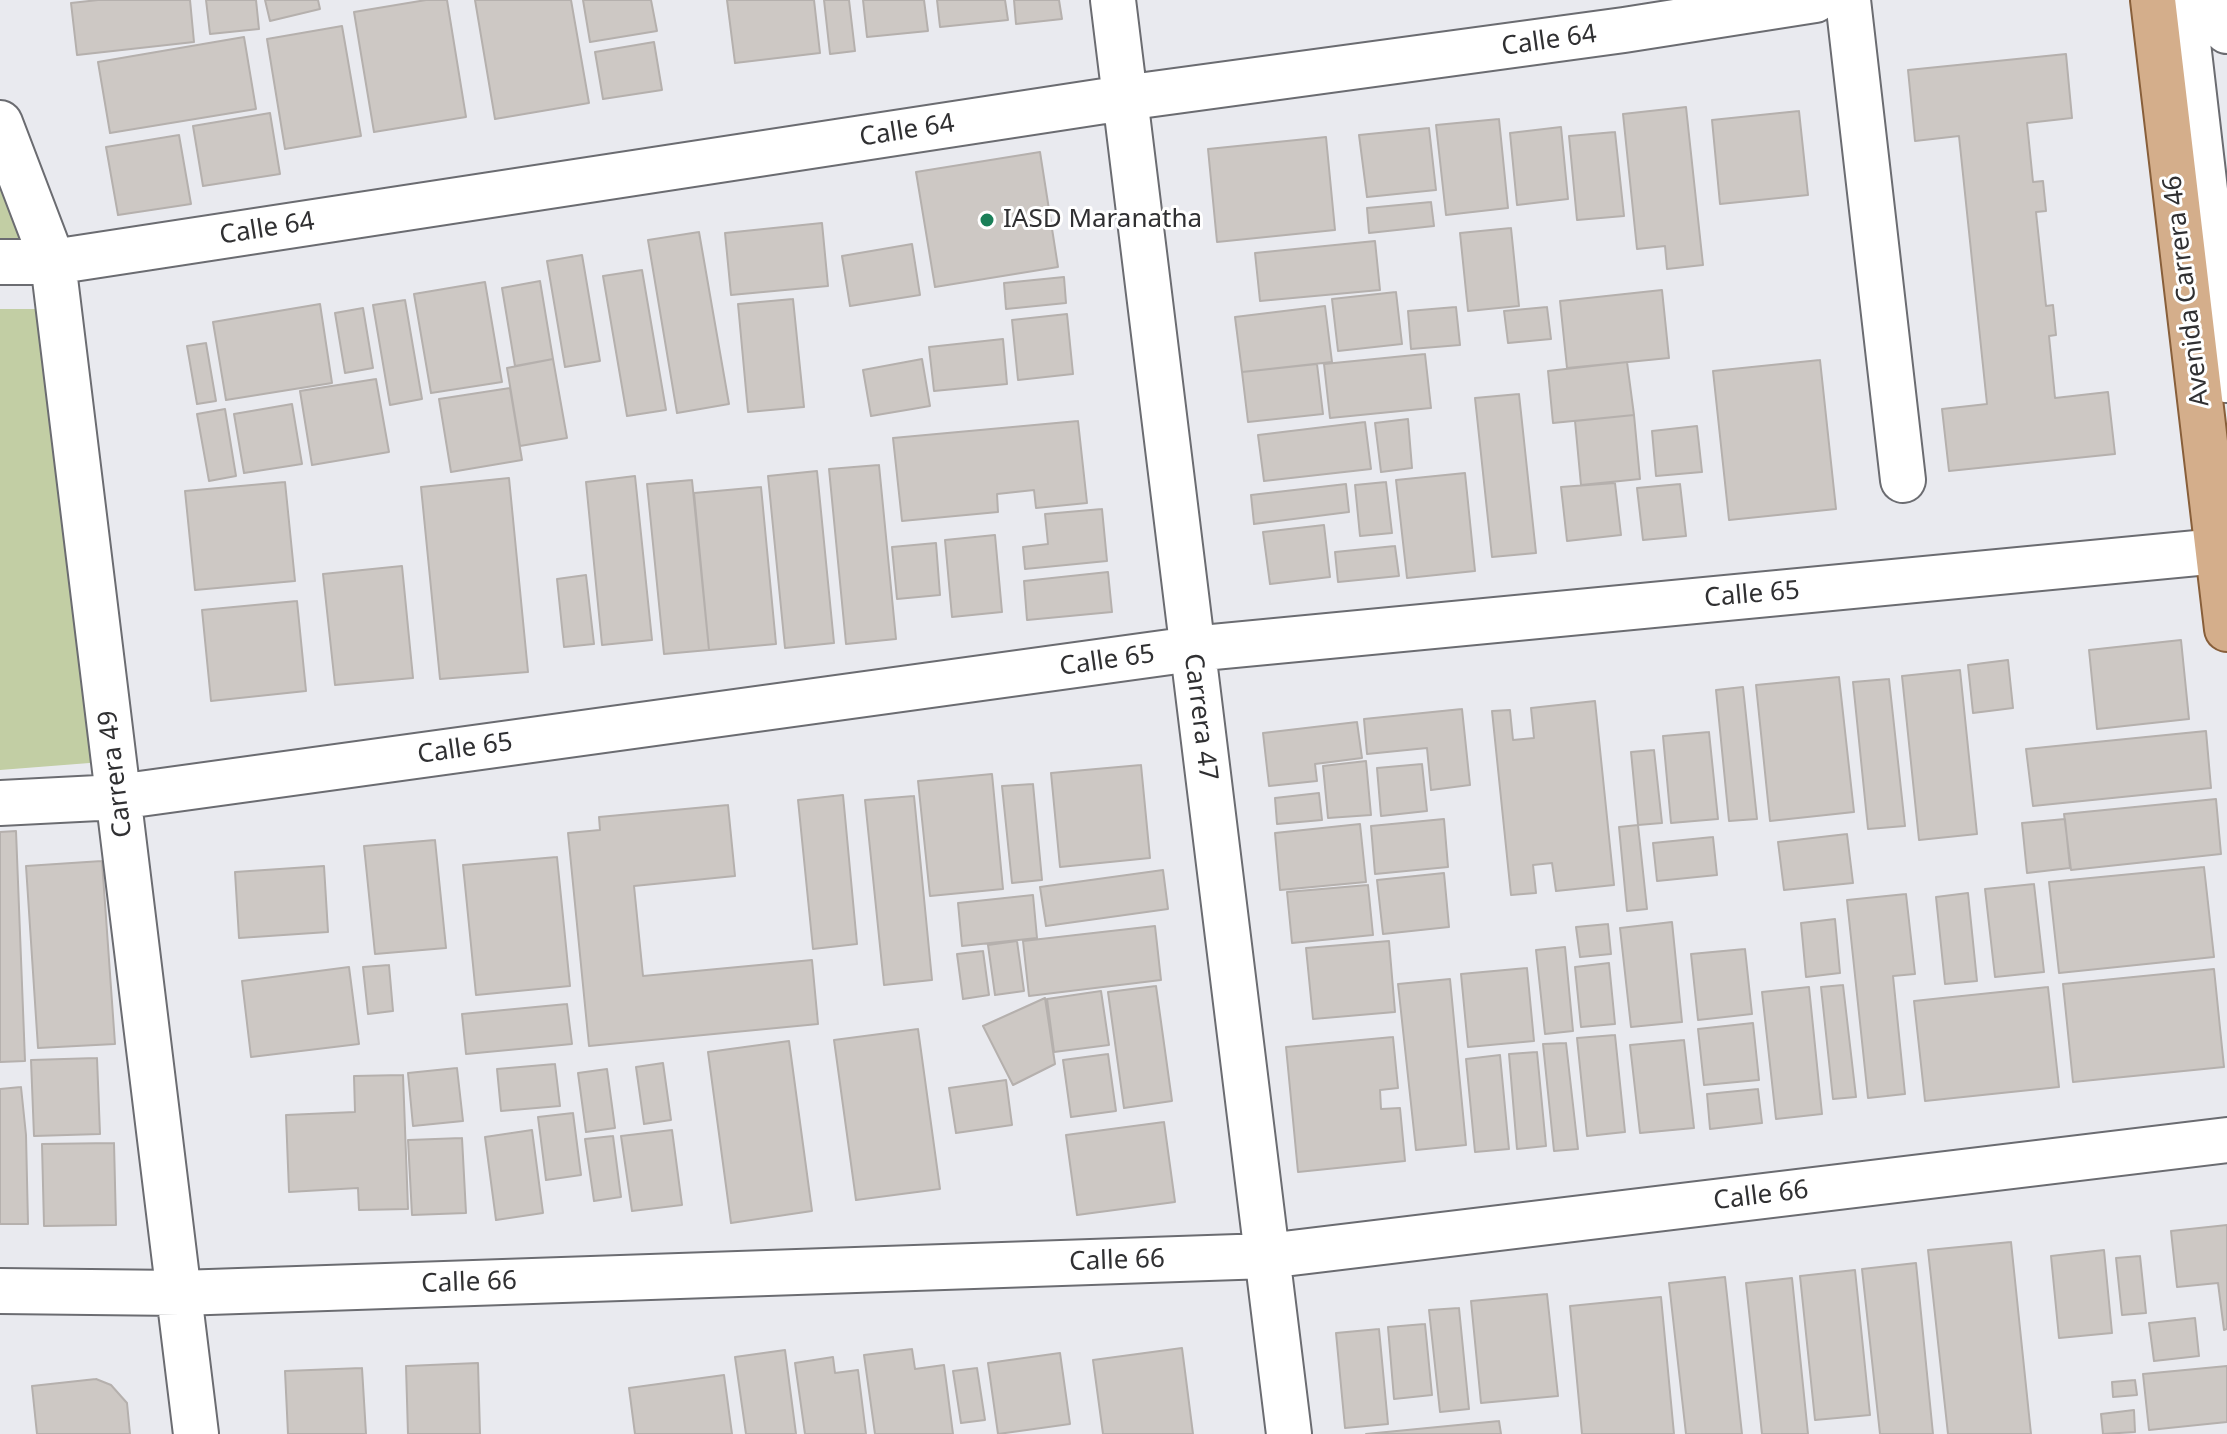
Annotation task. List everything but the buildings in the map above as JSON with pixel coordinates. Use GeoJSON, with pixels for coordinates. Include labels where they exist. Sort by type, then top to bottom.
{"type":"FeatureCollection","features":[{"type":"Feature","properties":{"kind":"main road","name":"Avenida Carrera 46"},"geometry":{"type":"LineString","coordinates":[[2153,0],[2227,629]]}},
{"type":"Feature","properties":{"kind":"street","name":"Carrera 47"},"geometry":{"type":"LineString","coordinates":[[1113,0],[1289,1434]]}},
{"type":"Feature","properties":{"kind":"street","name":"Calle 64"},"geometry":{"type":"LineString","coordinates":[[0,262],[53,262],[1124,98],[1624,30],[1815,0]]}},
{"type":"Feature","properties":{"kind":"street"},"geometry":{"type":"LineString","coordinates":[[1848,0],[1903,480]]}},
{"type":"Feature","properties":{"kind":"street"},"geometry":{"type":"LineString","coordinates":[[2183,0],[2227,380]]}},
{"type":"Feature","properties":{"kind":"street"},"geometry":{"type":"LineString","coordinates":[[2223,0],[2227,31]]}},
{"type":"Feature","properties":{"kind":"street","name":"Carrera 49"},"geometry":{"type":"LineString","coordinates":[[0,123],[53,262],[196,1434]]}},
{"type":"Feature","properties":{"kind":"street","name":"Calle 65"},"geometry":{"type":"LineString","coordinates":[[0,803],[118,797],[1192,649],[2218,551]]}},
{"type":"Feature","properties":{"kind":"street","name":"Calle 66"},"geometry":{"type":"LineString","coordinates":[[0,1291],[180,1293],[1267,1256],[2227,1140]]}},
{"type":"Feature","properties":{"kind":"green space"},"geometry":{"type":"Polygon","coordinates":[[[0,186],[24,241],[0,241],[0,186]]]}},
{"type":"Feature","properties":{"kind":"green space"},"geometry":{"type":"Polygon","coordinates":[[[0,309],[42,309],[115,761],[0,770],[0,309]]]}},
{"type":"Feature","properties":{"kind":"place","name":"IASD Maranatha"},"geometry":{"type":"Point","coordinates":[987,220]}}]}
